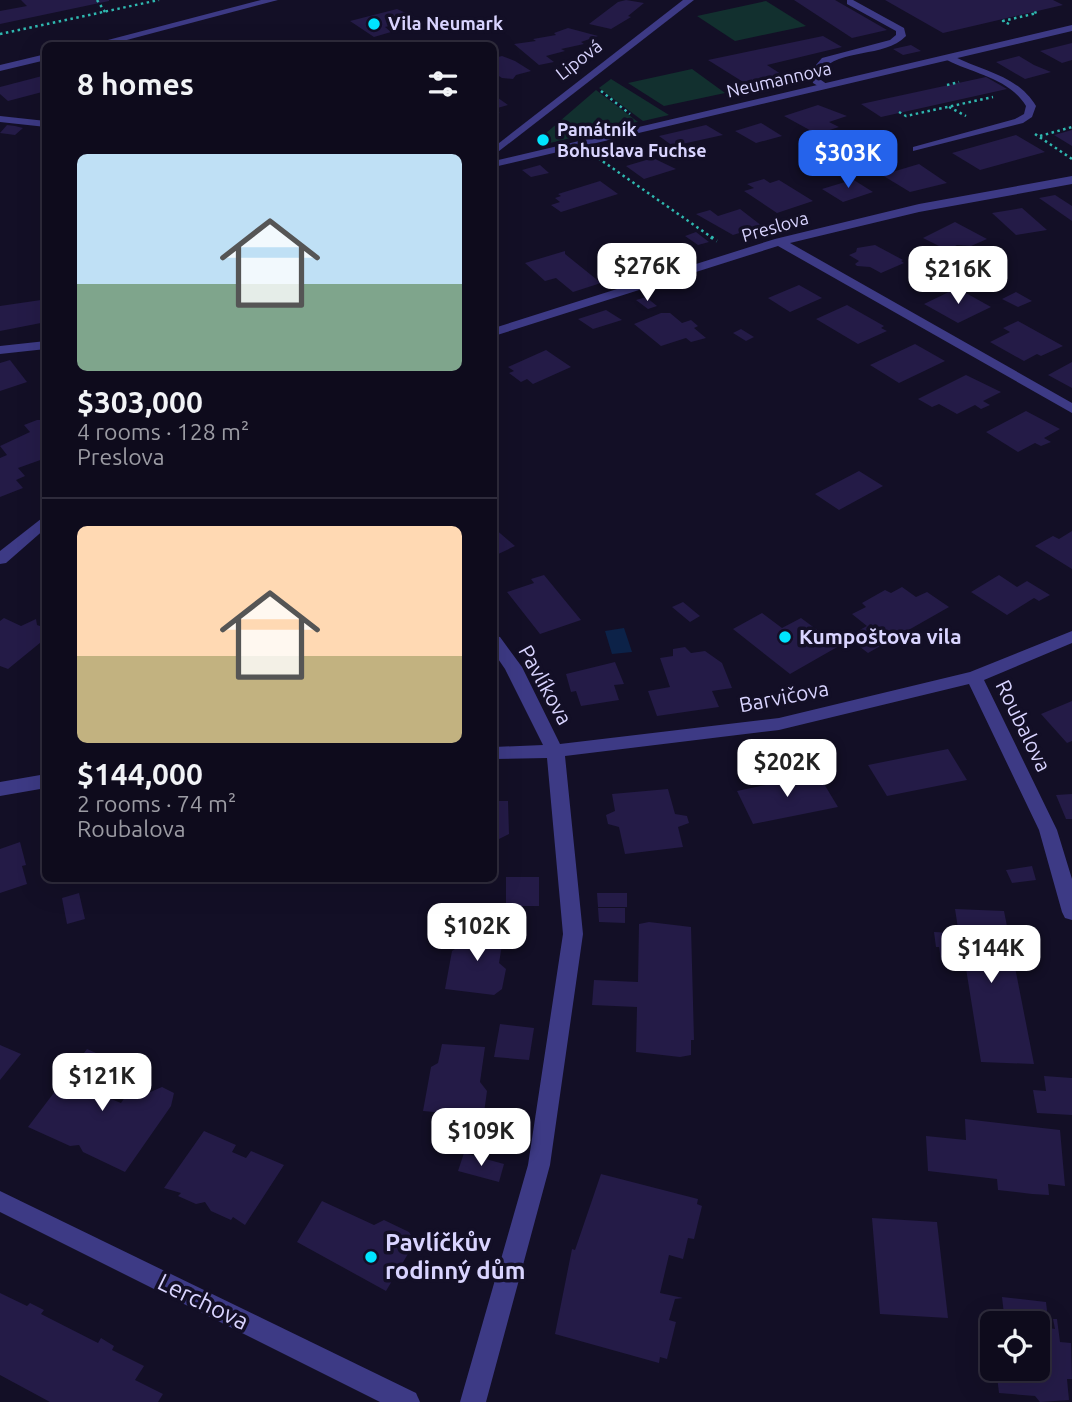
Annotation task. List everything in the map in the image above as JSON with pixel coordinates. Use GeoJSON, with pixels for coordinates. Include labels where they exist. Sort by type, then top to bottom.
{"type":"FeatureCollection","features":[{"type":"Feature","properties":{"kind":"street"},"geometry":{"type":"LineString","coordinates":[[106,42],[273,0]]}},
{"type":"Feature","properties":{"kind":"street","name":"Lipová"},"geometry":{"type":"LineString","coordinates":[[497,150],[689,0]]}},
{"type":"Feature","properties":{"kind":"street","name":"Neumannova"},"geometry":{"type":"LineString","coordinates":[[497,163],[1072,28]]}},
{"type":"Feature","properties":{"kind":"street"},"geometry":{"type":"LineString","coordinates":[[0,68],[42,58]]}},
{"type":"Feature","properties":{"kind":"street"},"geometry":{"type":"LineString","coordinates":[[0,119],[42,124]]}},
{"type":"Feature","properties":{"kind":"street","name":"Preslova"},"geometry":{"type":"LineString","coordinates":[[497,331],[779,242],[919,208],[1072,180]]}},
{"type":"Feature","properties":{"kind":"street"},"geometry":{"type":"LineString","coordinates":[[779,242],[1072,409]]}},
{"type":"Feature","properties":{"kind":"street"},"geometry":{"type":"LineString","coordinates":[[0,350],[42,345]]}},
{"type":"Feature","properties":{"kind":"street"},"geometry":{"type":"LineString","coordinates":[[0,559],[42,523]]}},
{"type":"Feature","properties":{"kind":"street","name":"Barvičova"},"geometry":{"type":"LineString","coordinates":[[497,753],[555,751],[779,724],[974,677],[1072,637]]}},
{"type":"Feature","properties":{"kind":"street","name":"Pavlíkova"},"geometry":{"type":"LineString","coordinates":[[497,645],[513,667],[555,751]]}},
{"type":"Feature","properties":{"kind":"street","name":"Roubalova"},"geometry":{"type":"LineString","coordinates":[[974,677],[1048,830],[1072,912]]}},
{"type":"Feature","properties":{"kind":"street"},"geometry":{"type":"LineString","coordinates":[[473,1402],[539,1165],[572,934],[555,751]]}},
{"type":"Feature","properties":{"kind":"street"},"geometry":{"type":"LineString","coordinates":[[2,789],[42,782]]}},
{"type":"Feature","properties":{"kind":"street","name":"Lerchova"},"geometry":{"type":"LineString","coordinates":[[0,1201],[407,1402]]}},
{"type":"Feature","properties":{"kind":"lane"},"geometry":{"type":"LineString","coordinates":[[826,87],[816,81],[815,72],[825,60],[893,42],[901,36],[901,30],[850,2]]}},
{"type":"Feature","properties":{"kind":"lane"},"geometry":{"type":"LineString","coordinates":[[917,149],[1019,121],[1028,114],[1031,106],[1021,91],[988,72],[950,58]]}},
{"type":"Feature","properties":{"kind":"path"},"geometry":{"type":"LineString","coordinates":[[97,0],[105,12]]}},
{"type":"Feature","properties":{"kind":"path"},"geometry":{"type":"LineString","coordinates":[[0,34],[159,0]]}},
{"type":"Feature","properties":{"kind":"path"},"geometry":{"type":"LineString","coordinates":[[594,87],[630,114]]}},
{"type":"Feature","properties":{"kind":"path"},"geometry":{"type":"LineString","coordinates":[[900,112],[906,116],[997,96]]}},
{"type":"Feature","properties":{"kind":"path"},"geometry":{"type":"LineString","coordinates":[[949,107],[962,115]]}},
{"type":"Feature","properties":{"kind":"path"},"geometry":{"type":"LineString","coordinates":[[1040,136],[1072,127]]}},
{"type":"Feature","properties":{"kind":"path"},"geometry":{"type":"LineString","coordinates":[[1033,132],[1072,159]]}},
{"type":"Feature","properties":{"kind":"path"},"geometry":{"type":"LineString","coordinates":[[588,152],[699,230]]}},
{"type":"Feature","properties":{"kind":"green space"},"geometry":{"type":"Polygon","coordinates":[[[766,1],[806,26],[735,41],[697,16],[766,1]]]}},
{"type":"Feature","properties":{"kind":"green space"},"geometry":{"type":"Polygon","coordinates":[[[692,69],[725,93],[664,106],[628,83],[692,69]]]}},
{"type":"Feature","properties":{"kind":"green space"},"geometry":{"type":"Polygon","coordinates":[[[611,79],[669,115],[643,121],[599,88],[611,79]]]}},
{"type":"Feature","properties":{"kind":"green space"},"geometry":{"type":"Polygon","coordinates":[[[596,90],[638,122],[550,143],[538,140],[596,90]]]}},
{"type":"Feature","properties":{"kind":"water"},"geometry":{"type":"Polygon","coordinates":[[[624,628],[632,652],[612,654],[605,631],[624,628]]]}},
{"type":"Feature","properties":{"kind":"building"},"geometry":{"type":"Polygon","coordinates":[[[21,0],[109,1],[0,24],[0,11],[27,6],[21,0]]]}},
{"type":"Feature","properties":{"kind":"building"},"geometry":{"type":"Polygon","coordinates":[[[626,0],[644,3],[628,16],[631,17],[611,29],[589,24],[618,2],[626,0]]]}},
{"type":"Feature","properties":{"kind":"building"},"geometry":{"type":"Polygon","coordinates":[[[794,0],[835,0],[887,30],[852,38],[794,0]]]}},
{"type":"Feature","properties":{"kind":"building"},"geometry":{"type":"Polygon","coordinates":[[[885,0],[1053,0],[1063,5],[943,33],[885,0]]]}},
{"type":"Feature","properties":{"kind":"building","name":"Vila Neumark"},"geometry":{"type":"Polygon","coordinates":[[[397,9],[419,19],[385,27],[391,32],[374,37],[350,21],[397,9]]]}},
{"type":"Feature","properties":{"kind":"building"},"geometry":{"type":"Polygon","coordinates":[[[568,28],[598,36],[581,42],[584,44],[561,49],[565,51],[546,56],[554,62],[539,65],[514,44],[536,41],[533,39],[556,35],[554,33],[568,28]]]}},
{"type":"Feature","properties":{"kind":"building"},"geometry":{"type":"Polygon","coordinates":[[[823,36],[842,47],[767,65],[784,76],[748,85],[708,60],[823,36]]]}},
{"type":"Feature","properties":{"kind":"building"},"geometry":{"type":"Polygon","coordinates":[[[1072,43],[1072,60],[1062,63],[1040,51],[1072,43]]]}},
{"type":"Feature","properties":{"kind":"building"},"geometry":{"type":"Polygon","coordinates":[[[911,45],[921,51],[903,55],[893,49],[911,45]]]}},
{"type":"Feature","properties":{"kind":"building"},"geometry":{"type":"Polygon","coordinates":[[[502,56],[515,61],[531,71],[516,75],[513,79],[502,78],[497,75],[497,57],[502,56]]]}},
{"type":"Feature","properties":{"kind":"building"},"geometry":{"type":"Polygon","coordinates":[[[1019,56],[1051,72],[1025,79],[996,62],[1019,56]]]}},
{"type":"Feature","properties":{"kind":"building"},"geometry":{"type":"Polygon","coordinates":[[[42,76],[42,92],[8,101],[0,94],[0,87],[42,76]]]}},
{"type":"Feature","properties":{"kind":"building"},"geometry":{"type":"Polygon","coordinates":[[[986,77],[1007,89],[881,117],[861,104],[986,77]]]}},
{"type":"Feature","properties":{"kind":"building"},"geometry":{"type":"Polygon","coordinates":[[[497,97],[508,105],[497,108],[497,97]]]}},
{"type":"Feature","properties":{"kind":"building"},"geometry":{"type":"Polygon","coordinates":[[[818,105],[847,116],[829,122],[839,127],[817,134],[784,116],[818,105]]]}},
{"type":"Feature","properties":{"kind":"building"},"geometry":{"type":"Polygon","coordinates":[[[761,123],[782,136],[756,143],[735,131],[761,123]]]}},
{"type":"Feature","properties":{"kind":"building"},"geometry":{"type":"Polygon","coordinates":[[[7,125],[23,128],[15,135],[0,133],[7,125]]]}},
{"type":"Feature","properties":{"kind":"building"},"geometry":{"type":"Polygon","coordinates":[[[706,125],[723,135],[673,146],[659,136],[706,125]]]}},
{"type":"Feature","properties":{"kind":"building"},"geometry":{"type":"Polygon","coordinates":[[[1072,130],[1072,146],[1054,135],[1072,130]]]}},
{"type":"Feature","properties":{"kind":"building"},"geometry":{"type":"Polygon","coordinates":[[[1016,135],[1045,152],[980,170],[952,153],[1016,135]]]}},
{"type":"Feature","properties":{"kind":"building"},"geometry":{"type":"Polygon","coordinates":[[[653,158],[676,169],[644,179],[626,166],[653,158]]]}},
{"type":"Feature","properties":{"kind":"building"},"geometry":{"type":"Polygon","coordinates":[[[919,164],[947,183],[910,192],[882,175],[919,164]]]}},
{"type":"Feature","properties":{"kind":"building"},"geometry":{"type":"Polygon","coordinates":[[[540,165],[549,173],[531,177],[522,170],[540,165]]]}},
{"type":"Feature","properties":{"kind":"building"},"geometry":{"type":"Polygon","coordinates":[[[849,177],[873,192],[843,202],[822,189],[845,182],[842,179],[849,177]]]}},
{"type":"Feature","properties":{"kind":"building"},"geometry":{"type":"Polygon","coordinates":[[[764,179],[770,183],[779,180],[813,201],[777,213],[744,191],[754,188],[747,184],[764,179]]]}},
{"type":"Feature","properties":{"kind":"building"},"geometry":{"type":"Polygon","coordinates":[[[600,181],[618,194],[561,212],[551,205],[560,202],[555,198],[561,196],[558,194],[600,181]]]}},
{"type":"Feature","properties":{"kind":"building"},"geometry":{"type":"Polygon","coordinates":[[[1055,195],[1072,206],[1072,221],[1039,198],[1055,195]]]}},
{"type":"Feature","properties":{"kind":"building"},"geometry":{"type":"Polygon","coordinates":[[[1022,208],[1047,230],[1016,235],[992,213],[1022,208]]]}},
{"type":"Feature","properties":{"kind":"building"},"geometry":{"type":"Polygon","coordinates":[[[740,209],[762,226],[733,235],[696,214],[710,210],[718,216],[740,209]]]}},
{"type":"Feature","properties":{"kind":"building"},"geometry":{"type":"Polygon","coordinates":[[[955,222],[987,239],[971,246],[957,245],[947,250],[923,238],[955,222]]]}},
{"type":"Feature","properties":{"kind":"building"},"geometry":{"type":"Polygon","coordinates":[[[696,232],[709,242],[698,245],[685,236],[696,232]]]}},
{"type":"Feature","properties":{"kind":"building"},"geometry":{"type":"Polygon","coordinates":[[[875,245],[904,263],[881,273],[870,267],[857,266],[855,264],[859,261],[849,255],[856,252],[857,248],[875,245]]]}},
{"type":"Feature","properties":{"kind":"building"},"geometry":{"type":"Polygon","coordinates":[[[657,246],[679,256],[633,270],[618,258],[657,246]]]}},
{"type":"Feature","properties":{"kind":"building"},"geometry":{"type":"Polygon","coordinates":[[[565,251],[565,254],[601,283],[573,292],[556,278],[545,281],[525,263],[565,251]]]}},
{"type":"Feature","properties":{"kind":"building"},"geometry":{"type":"Polygon","coordinates":[[[799,285],[822,298],[790,312],[768,298],[799,285]]]}},
{"type":"Feature","properties":{"kind":"building"},"geometry":{"type":"Polygon","coordinates":[[[957,288],[991,307],[958,323],[924,304],[957,288]]]}},
{"type":"Feature","properties":{"kind":"building"},"geometry":{"type":"Polygon","coordinates":[[[1016,292],[1032,301],[1018,307],[1002,299],[1016,292]]]}},
{"type":"Feature","properties":{"kind":"building"},"geometry":{"type":"Polygon","coordinates":[[[646,297],[657,306],[648,309],[636,300],[646,297]]]}},
{"type":"Feature","properties":{"kind":"building"},"geometry":{"type":"Polygon","coordinates":[[[41,300],[42,323],[0,331],[0,306],[41,300]]]}},
{"type":"Feature","properties":{"kind":"building"},"geometry":{"type":"Polygon","coordinates":[[[847,305],[884,326],[881,328],[887,331],[858,344],[816,319],[847,305]]]}},
{"type":"Feature","properties":{"kind":"building"},"geometry":{"type":"Polygon","coordinates":[[[606,310],[622,320],[593,329],[578,319],[606,310]]]}},
{"type":"Feature","properties":{"kind":"building"},"geometry":{"type":"Polygon","coordinates":[[[661,313],[670,313],[682,323],[691,320],[698,326],[694,328],[706,338],[691,342],[686,338],[661,346],[634,324],[661,313]]]}},
{"type":"Feature","properties":{"kind":"building"},"geometry":{"type":"Polygon","coordinates":[[[1018,321],[1063,346],[1024,361],[990,342],[1010,332],[1003,328],[1018,321]]]}},
{"type":"Feature","properties":{"kind":"building"},"geometry":{"type":"Polygon","coordinates":[[[741,329],[754,337],[746,341],[733,333],[741,329]]]}},
{"type":"Feature","properties":{"kind":"building"},"geometry":{"type":"Polygon","coordinates":[[[915,344],[945,361],[899,383],[870,365],[915,344]]]}},
{"type":"Feature","properties":{"kind":"building"},"geometry":{"type":"Polygon","coordinates":[[[546,350],[571,367],[533,384],[527,379],[521,382],[509,373],[514,371],[508,367],[546,350]]]}},
{"type":"Feature","properties":{"kind":"building"},"geometry":{"type":"Polygon","coordinates":[[[10,360],[27,382],[0,391],[0,363],[10,360]]]}},
{"type":"Feature","properties":{"kind":"building"},"geometry":{"type":"Polygon","coordinates":[[[1072,362],[1072,388],[1048,375],[1072,362]]]}},
{"type":"Feature","properties":{"kind":"building"},"geometry":{"type":"Polygon","coordinates":[[[966,375],[1001,392],[983,401],[990,405],[981,409],[975,405],[957,414],[939,404],[932,407],[918,399],[966,375]]]}},
{"type":"Feature","properties":{"kind":"building"},"geometry":{"type":"Polygon","coordinates":[[[1026,411],[1060,429],[1044,438],[1051,442],[1041,446],[1035,443],[1018,452],[986,432],[1026,411]]]}},
{"type":"Feature","properties":{"kind":"building"},"geometry":{"type":"Polygon","coordinates":[[[42,420],[42,459],[18,468],[25,476],[16,480],[23,488],[0,497],[0,458],[7,455],[0,446],[30,432],[24,425],[42,420]]]}},
{"type":"Feature","properties":{"kind":"building"},"geometry":{"type":"Polygon","coordinates":[[[859,471],[883,486],[839,510],[815,494],[859,471]]]}},
{"type":"Feature","properties":{"kind":"building"},"geometry":{"type":"Polygon","coordinates":[[[497,531],[515,546],[497,555],[497,531]]]}},
{"type":"Feature","properties":{"kind":"building"},"geometry":{"type":"Polygon","coordinates":[[[1072,531],[1072,569],[1035,546],[1053,536],[1059,539],[1072,531]]]}},
{"type":"Feature","properties":{"kind":"building"},"geometry":{"type":"Polygon","coordinates":[[[544,575],[581,620],[540,634],[507,592],[534,583],[531,579],[544,575]]]}},
{"type":"Feature","properties":{"kind":"building"},"geometry":{"type":"Polygon","coordinates":[[[999,575],[1017,587],[1027,581],[1050,595],[1039,601],[1034,598],[1007,615],[971,592],[999,575]]]}},
{"type":"Feature","properties":{"kind":"building"},"geometry":{"type":"Polygon","coordinates":[[[902,587],[916,597],[927,592],[949,607],[868,653],[847,637],[867,626],[852,614],[866,607],[862,603],[885,590],[891,593],[902,587]]]}},
{"type":"Feature","properties":{"kind":"building"},"geometry":{"type":"Polygon","coordinates":[[[683,602],[700,616],[690,622],[672,607],[683,602]]]}},
{"type":"Feature","properties":{"kind":"building","name":"Kumpoštova vila"},"geometry":{"type":"Polygon","coordinates":[[[762,613],[782,628],[801,618],[839,646],[790,674],[733,629],[762,613]]]}},
{"type":"Feature","properties":{"kind":"building"},"geometry":{"type":"Polygon","coordinates":[[[4,618],[21,626],[36,619],[37,625],[42,627],[42,641],[8,669],[0,666],[0,621],[4,618]]]}},
{"type":"Feature","properties":{"kind":"building"},"geometry":{"type":"Polygon","coordinates":[[[685,647],[691,653],[705,651],[722,663],[732,688],[712,691],[719,707],[657,716],[648,691],[670,687],[660,658],[673,656],[673,649],[685,647]]]}},
{"type":"Feature","properties":{"kind":"building"},"geometry":{"type":"Polygon","coordinates":[[[615,662],[624,684],[614,685],[619,700],[581,706],[576,691],[571,692],[566,674],[615,662]]]}},
{"type":"Feature","properties":{"kind":"building"},"geometry":{"type":"Polygon","coordinates":[[[1072,701],[1072,741],[1067,743],[1041,714],[1072,701]]]}},
{"type":"Feature","properties":{"kind":"building"},"geometry":{"type":"Polygon","coordinates":[[[948,749],[967,780],[887,796],[868,765],[948,749]]]}},
{"type":"Feature","properties":{"kind":"building"},"geometry":{"type":"Polygon","coordinates":[[[818,774],[838,807],[753,824],[737,791],[818,774]]]}},
{"type":"Feature","properties":{"kind":"building"},"geometry":{"type":"Polygon","coordinates":[[[668,789],[675,814],[687,816],[689,823],[678,827],[683,847],[625,854],[619,827],[608,824],[606,815],[615,811],[612,794],[668,789]]]}},
{"type":"Feature","properties":{"kind":"building"},"geometry":{"type":"Polygon","coordinates":[[[1072,794],[1072,819],[1066,819],[1056,795],[1072,794]]]}},
{"type":"Feature","properties":{"kind":"building"},"geometry":{"type":"Polygon","coordinates":[[[497,801],[508,801],[509,834],[497,840],[497,801]]]}},
{"type":"Feature","properties":{"kind":"building"},"geometry":{"type":"Polygon","coordinates":[[[20,842],[26,865],[22,866],[27,884],[0,893],[0,849],[20,842]]]}},
{"type":"Feature","properties":{"kind":"building"},"geometry":{"type":"Polygon","coordinates":[[[1032,866],[1036,880],[1012,883],[1006,870],[1032,866]]]}},
{"type":"Feature","properties":{"kind":"building"},"geometry":{"type":"Polygon","coordinates":[[[506,877],[539,877],[539,906],[506,906],[506,877]]]}},
{"type":"Feature","properties":{"kind":"building"},"geometry":{"type":"Polygon","coordinates":[[[79,893],[85,919],[67,924],[62,898],[79,893]]]}},
{"type":"Feature","properties":{"kind":"building"},"geometry":{"type":"Polygon","coordinates":[[[597,893],[627,893],[627,907],[598,907],[597,893]]]}},
{"type":"Feature","properties":{"kind":"building"},"geometry":{"type":"Polygon","coordinates":[[[598,908],[625,908],[625,923],[599,922],[598,908]]]}},
{"type":"Feature","properties":{"kind":"building"},"geometry":{"type":"Polygon","coordinates":[[[955,909],[1004,911],[1034,1064],[981,1062],[964,956],[958,955],[959,961],[941,960],[939,947],[936,947],[934,932],[953,933],[954,941],[960,941],[955,909]]]}},
{"type":"Feature","properties":{"kind":"building"},"geometry":{"type":"Polygon","coordinates":[[[649,922],[691,927],[694,1040],[691,1040],[691,1055],[680,1057],[636,1052],[637,1007],[592,1005],[594,980],[638,982],[639,924],[649,922]]]}},
{"type":"Feature","properties":{"kind":"building"},"geometry":{"type":"Polygon","coordinates":[[[461,928],[504,933],[499,963],[506,969],[502,989],[494,995],[445,989],[452,951],[458,947],[461,928]]]}},
{"type":"Feature","properties":{"kind":"building"},"geometry":{"type":"Polygon","coordinates":[[[500,1024],[534,1028],[529,1060],[494,1057],[500,1024]]]}},
{"type":"Feature","properties":{"kind":"building"},"geometry":{"type":"Polygon","coordinates":[[[442,1044],[485,1047],[480,1082],[487,1091],[484,1113],[479,1116],[423,1111],[431,1067],[438,1063],[442,1044]]]}},
{"type":"Feature","properties":{"kind":"building"},"geometry":{"type":"Polygon","coordinates":[[[0,1045],[21,1054],[0,1080],[0,1045]]]}},
{"type":"Feature","properties":{"kind":"building"},"geometry":{"type":"Polygon","coordinates":[[[87,1049],[123,1065],[116,1075],[121,1077],[106,1097],[121,1103],[132,1087],[148,1093],[162,1087],[174,1093],[171,1106],[125,1172],[83,1152],[79,1145],[70,1146],[28,1127],[87,1049]]]}},
{"type":"Feature","properties":{"kind":"building"},"geometry":{"type":"Polygon","coordinates":[[[1044,1076],[1072,1078],[1072,1115],[1037,1113],[1033,1090],[1046,1091],[1044,1076]]]}},
{"type":"Feature","properties":{"kind":"building"},"geometry":{"type":"Polygon","coordinates":[[[965,1119],[1060,1130],[1065,1186],[1048,1184],[1049,1195],[1032,1194],[998,1190],[997,1179],[928,1171],[926,1136],[966,1140],[965,1119]]]}},
{"type":"Feature","properties":{"kind":"building"},"geometry":{"type":"Polygon","coordinates":[[[204,1131],[236,1145],[232,1152],[246,1158],[251,1151],[284,1165],[245,1225],[233,1217],[231,1220],[211,1211],[205,1202],[196,1204],[178,1196],[181,1193],[164,1188],[204,1131]]]}},
{"type":"Feature","properties":{"kind":"building"},"geometry":{"type":"Polygon","coordinates":[[[464,1153],[504,1164],[499,1182],[458,1171],[464,1153]]]}},
{"type":"Feature","properties":{"kind":"building"},"geometry":{"type":"Polygon","coordinates":[[[601,1174],[698,1199],[697,1204],[702,1206],[694,1239],[688,1238],[683,1259],[669,1255],[660,1293],[683,1298],[675,1299],[669,1320],[676,1322],[667,1359],[660,1357],[659,1363],[555,1334],[572,1249],[575,1250],[601,1174]]]}},
{"type":"Feature","properties":{"kind":"building","name":"Pavlíčkův rodinný dům"},"geometry":{"type":"Polygon","coordinates":[[[322,1201],[374,1225],[384,1220],[409,1232],[415,1242],[386,1291],[297,1242],[322,1201]]]}},
{"type":"Feature","properties":{"kind":"building"},"geometry":{"type":"Polygon","coordinates":[[[872,1218],[937,1222],[948,1318],[880,1314],[872,1218]]]}},
{"type":"Feature","properties":{"kind":"building"},"geometry":{"type":"Polygon","coordinates":[[[0,1293],[27,1306],[30,1303],[44,1310],[41,1314],[98,1343],[101,1338],[114,1346],[112,1350],[144,1366],[135,1380],[163,1394],[158,1402],[50,1402],[0,1375],[0,1293]]]}},
{"type":"Feature","properties":{"kind":"building"},"geometry":{"type":"Polygon","coordinates":[[[1002,1297],[1046,1302],[1047,1311],[1004,1311],[1002,1297]]]}},
{"type":"Feature","properties":{"kind":"building"},"geometry":{"type":"Polygon","coordinates":[[[1053,1319],[1057,1319],[1060,1342],[1071,1343],[1072,1379],[1067,1379],[1069,1400],[1040,1402],[1035,1396],[999,1393],[998,1381],[1050,1381],[1050,1328],[1055,1329],[1053,1319]]]}},
{"type":"Feature","properties":{"kind":"place","name":"Vila Neumark"},"geometry":{"type":"Point","coordinates":[374,24]}},
{"type":"Feature","properties":{"kind":"place","name":"Památník Bohuslava Fuchse"},"geometry":{"type":"Point","coordinates":[543,140]}},
{"type":"Feature","properties":{"kind":"place","name":"Kumpoštova vila"},"geometry":{"type":"Point","coordinates":[785,637]}},
{"type":"Feature","properties":{"kind":"place","name":"Pavlíčkův rodinný dům"},"geometry":{"type":"Point","coordinates":[371,1257]}}]}
